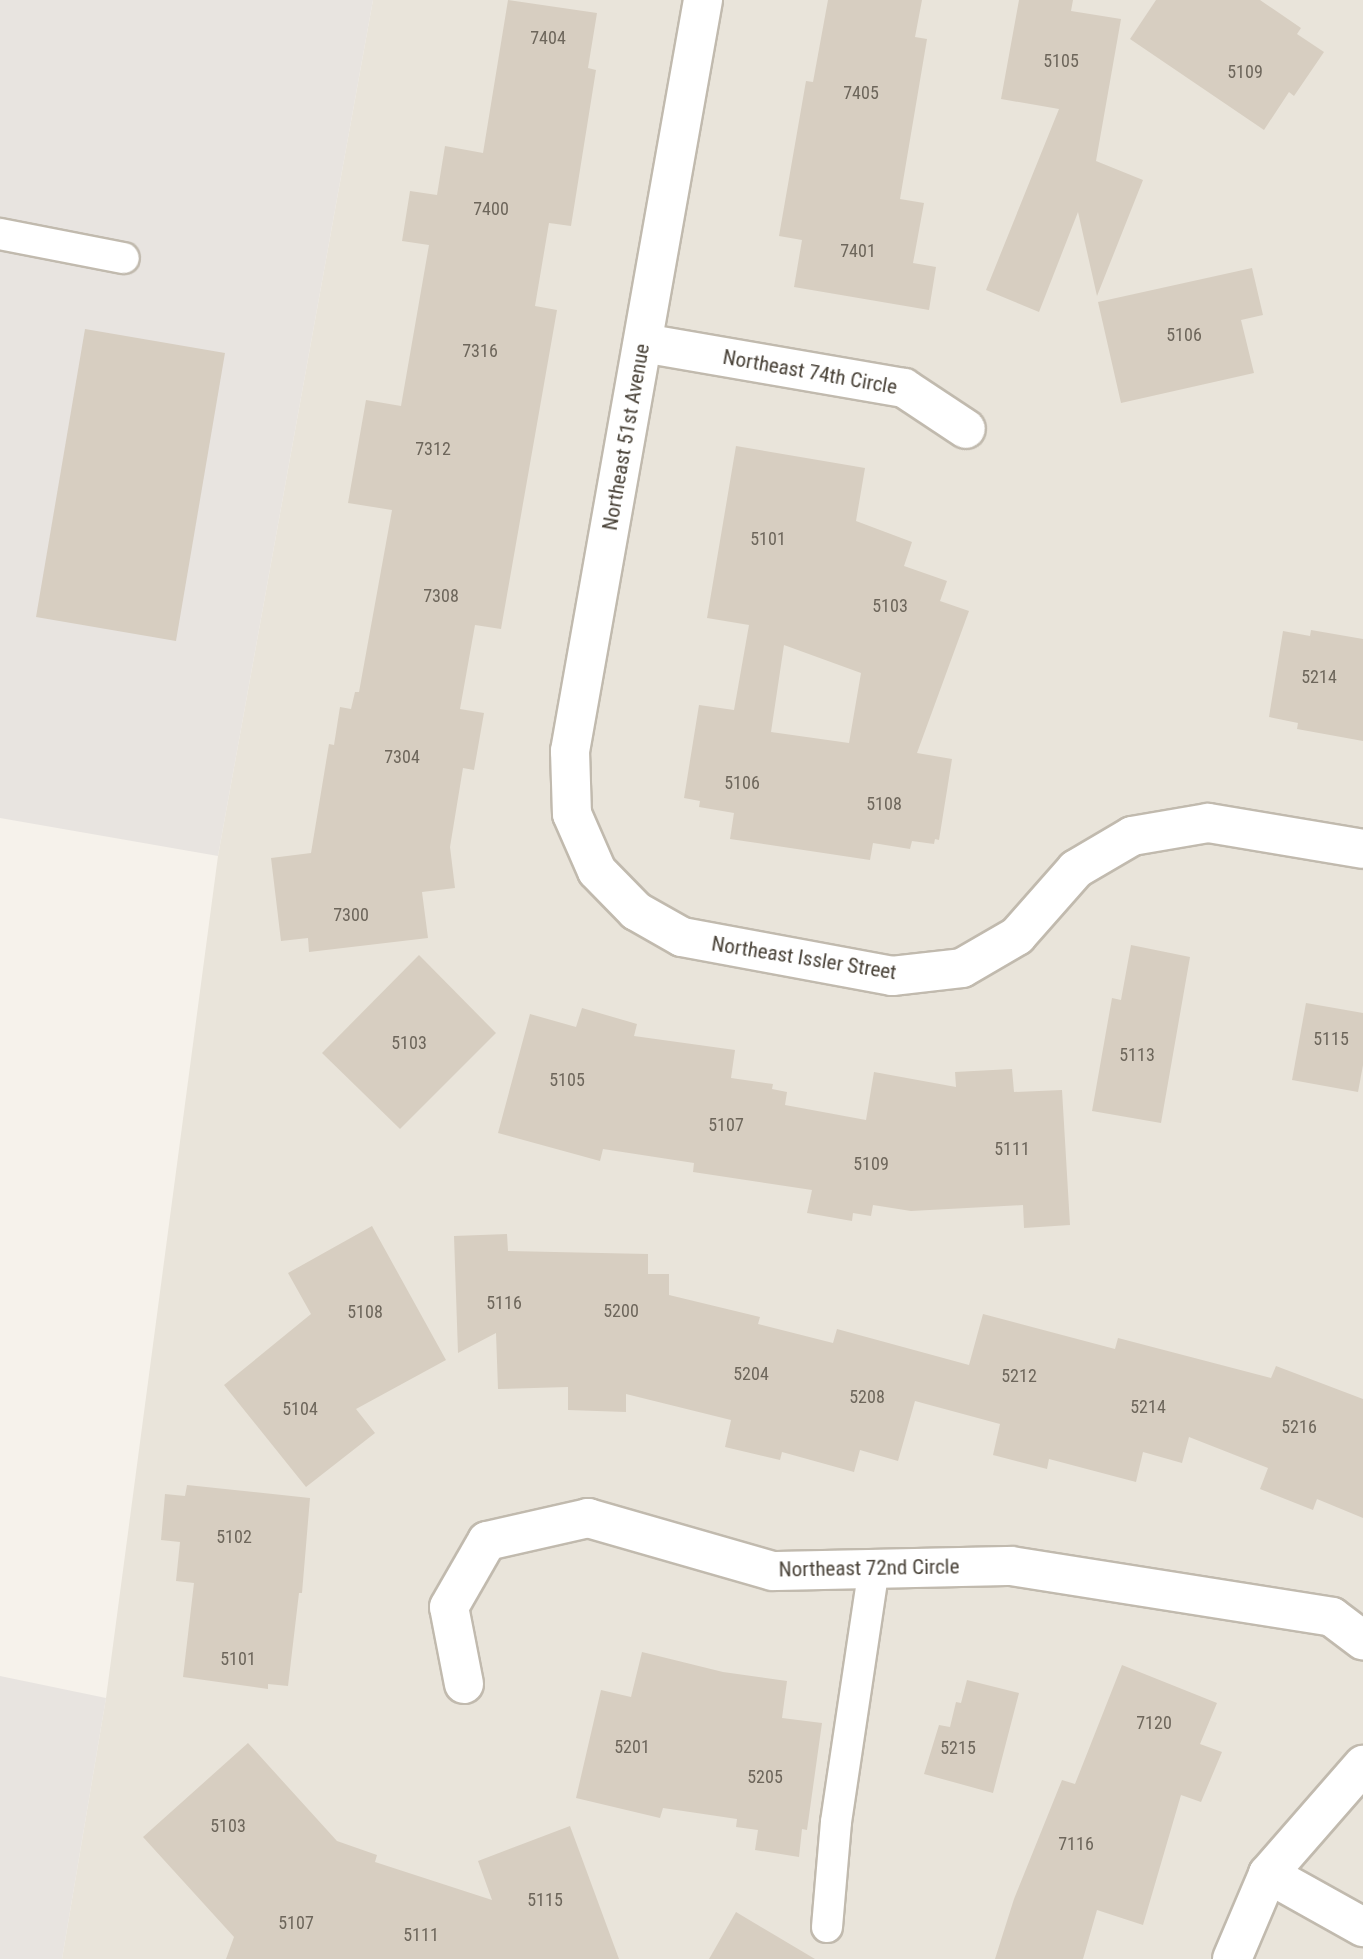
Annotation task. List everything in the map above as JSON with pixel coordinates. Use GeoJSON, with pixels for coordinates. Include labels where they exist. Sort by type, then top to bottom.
{"type":"FeatureCollection","features":[{"type":"Feature","properties":{"kind":"street","name":"Northeast 51st Avenue"},"geometry":{"type":"LineString","coordinates":[[597,870],[572,814],[570,751],[703,0]]}},
{"type":"Feature","properties":{"kind":"street","name":"Northeast 74th Circle"},"geometry":{"type":"LineString","coordinates":[[643,342],[904,388],[966,429]]}},
{"type":"Feature","properties":{"kind":"street","name":"Northeast Issler Street"},"geometry":{"type":"LineString","coordinates":[[597,870],[636,911],[682,937],[892,976],[962,968],[1017,936],[1076,869],[1132,836],[1208,823],[1363,849]]}},
{"type":"Feature","properties":{"kind":"street","name":"Northeast 72nd Circle"},"geometry":{"type":"LineString","coordinates":[[464,1684],[449,1607],[487,1541],[588,1518],[773,1571],[1011,1566],[1332,1618],[1363,1640]]}},
{"type":"Feature","properties":{"kind":"street"},"geometry":{"type":"LineString","coordinates":[[1232,1959],[1268,1874],[1363,1765]]}},
{"type":"Feature","properties":{"kind":"street"},"geometry":{"type":"LineString","coordinates":[[1268,1874],[1363,1927]]}},
{"type":"Feature","properties":{"kind":"lane"},"geometry":{"type":"LineString","coordinates":[[0,234],[124,258]]}},
{"type":"Feature","properties":{"kind":"lane"},"geometry":{"type":"LineString","coordinates":[[827,1927],[836,1822],[874,1569]]}},
{"type":"Feature","properties":{"kind":"shaded area"},"geometry":{"type":"Polygon","coordinates":[[[0,0],[373,0],[218,856],[0,818],[0,0]]]}},
{"type":"Feature","properties":{"kind":"shaded area"},"geometry":{"type":"Polygon","coordinates":[[[373,0],[1363,0],[1363,1959],[62,1959],[106,1698],[218,856],[373,0]]]}},
{"type":"Feature","properties":{"kind":"shaded area"},"geometry":{"type":"Polygon","coordinates":[[[0,1676],[106,1698],[62,1959],[0,1959],[0,1676]]]}},
{"type":"Feature","properties":{"kind":"building"},"geometry":{"type":"Polygon","coordinates":[[[508,0],[597,13],[588,68],[596,70],[571,226],[549,223],[535,306],[557,310],[501,629],[475,625],[460,709],[484,713],[474,770],[463,768],[450,847],[455,888],[422,892],[428,938],[309,952],[308,938],[281,941],[271,858],[311,853],[329,744],[334,745],[340,707],[351,709],[355,692],[359,692],[392,510],[348,503],[366,400],[401,406],[429,245],[402,241],[410,191],[437,195],[445,146],[483,153],[508,0]]]}},
{"type":"Feature","properties":{"kind":"building"},"geometry":{"type":"Polygon","coordinates":[[[828,0],[922,0],[915,37],[927,39],[900,199],[924,203],[913,263],[936,267],[929,310],[794,287],[802,240],[779,236],[806,81],[813,82],[828,0]]]}},
{"type":"Feature","properties":{"kind":"building"},"geometry":{"type":"Polygon","coordinates":[[[1019,0],[1073,0],[1071,11],[1121,19],[1096,161],[1143,180],[1097,296],[1078,212],[1039,312],[986,290],[1059,109],[1001,99],[1019,0]]]}},
{"type":"Feature","properties":{"kind":"building"},"geometry":{"type":"Polygon","coordinates":[[[1156,0],[1260,0],[1301,28],[1297,34],[1324,52],[1294,96],[1289,92],[1264,130],[1130,39],[1156,0]]]}},
{"type":"Feature","properties":{"kind":"building"},"geometry":{"type":"Polygon","coordinates":[[[1252,268],[1263,315],[1241,320],[1254,373],[1121,403],[1098,302],[1252,268]]]}},
{"type":"Feature","properties":{"kind":"building"},"geometry":{"type":"Polygon","coordinates":[[[85,329],[225,353],[176,641],[36,617],[85,329]]]}},
{"type":"Feature","properties":{"kind":"building"},"geometry":{"type":"Polygon","coordinates":[[[736,446],[865,468],[856,521],[912,542],[904,566],[947,581],[940,601],[969,611],[917,753],[952,759],[939,840],[935,839],[934,844],[912,841],[910,849],[873,843],[870,860],[730,839],[734,813],[699,807],[700,801],[684,798],[699,705],[734,710],[749,625],[707,618],[736,446]],[[784,645],[771,732],[849,743],[861,673],[784,645]]]}},
{"type":"Feature","properties":{"kind":"building"},"geometry":{"type":"Polygon","coordinates":[[[1311,630],[1363,639],[1363,741],[1297,729],[1298,723],[1269,717],[1283,631],[1310,636],[1311,630]]]}},
{"type":"Feature","properties":{"kind":"building"},"geometry":{"type":"Polygon","coordinates":[[[1131,945],[1190,957],[1161,1123],[1092,1111],[1112,998],[1121,1000],[1131,945]]]}},
{"type":"Feature","properties":{"kind":"building"},"geometry":{"type":"Polygon","coordinates":[[[419,955],[496,1033],[400,1129],[322,1053],[419,955]]]}},
{"type":"Feature","properties":{"kind":"building"},"geometry":{"type":"Polygon","coordinates":[[[1306,1003],[1363,1013],[1363,1065],[1358,1092],[1292,1080],[1306,1003]]]}},
{"type":"Feature","properties":{"kind":"building"},"geometry":{"type":"Polygon","coordinates":[[[582,1008],[637,1024],[634,1036],[735,1050],[731,1078],[773,1084],[772,1089],[787,1092],[785,1105],[866,1120],[874,1072],[956,1087],[955,1072],[1012,1069],[1014,1092],[1062,1090],[1070,1225],[1024,1228],[1023,1205],[911,1211],[873,1205],[871,1216],[853,1213],[852,1221],[807,1213],[812,1190],[693,1172],[694,1163],[603,1149],[600,1161],[498,1133],[530,1014],[576,1027],[582,1008]]]}},
{"type":"Feature","properties":{"kind":"building"},"geometry":{"type":"Polygon","coordinates":[[[372,1226],[446,1360],[356,1409],[375,1433],[306,1487],[224,1385],[311,1314],[288,1273],[372,1226]]]}},
{"type":"Feature","properties":{"kind":"building"},"geometry":{"type":"Polygon","coordinates":[[[507,1234],[508,1251],[648,1254],[648,1274],[669,1274],[669,1295],[760,1317],[758,1324],[833,1343],[837,1329],[969,1365],[983,1314],[1115,1349],[1118,1338],[1271,1378],[1276,1366],[1363,1399],[1363,1518],[1317,1499],[1313,1510],[1260,1489],[1268,1468],[1189,1437],[1182,1463],[1143,1452],[1136,1482],[1049,1459],[1047,1469],[993,1455],[1000,1424],[915,1401],[898,1461],[860,1450],[854,1472],[782,1452],[780,1460],[725,1447],[731,1420],[626,1394],[626,1412],[568,1410],[568,1387],[498,1389],[496,1333],[458,1353],[454,1236],[507,1234]]]}},
{"type":"Feature","properties":{"kind":"building"},"geometry":{"type":"Polygon","coordinates":[[[187,1485],[310,1498],[302,1593],[299,1593],[288,1686],[268,1684],[268,1689],[183,1677],[194,1583],[176,1581],[180,1542],[161,1540],[165,1494],[185,1496],[187,1485]]]}},
{"type":"Feature","properties":{"kind":"building"},"geometry":{"type":"Polygon","coordinates":[[[642,1652],[723,1672],[787,1681],[782,1718],[822,1723],[807,1830],[802,1829],[799,1857],[755,1850],[758,1830],[736,1827],[737,1819],[663,1808],[660,1818],[576,1798],[601,1690],[631,1697],[642,1652]]]}},
{"type":"Feature","properties":{"kind":"building"},"geometry":{"type":"Polygon","coordinates":[[[1122,1665],[1217,1703],[1200,1744],[1222,1752],[1201,1802],[1181,1795],[1143,1925],[1097,1910],[1083,1959],[995,1959],[1014,1899],[1062,1780],[1075,1784],[1122,1665]]]}},
{"type":"Feature","properties":{"kind":"building"},"geometry":{"type":"Polygon","coordinates":[[[967,1680],[1019,1693],[993,1793],[924,1774],[939,1725],[950,1727],[956,1702],[961,1703],[967,1680]]]}},
{"type":"Feature","properties":{"kind":"building"},"geometry":{"type":"Polygon","coordinates":[[[248,1743],[337,1841],[377,1855],[375,1862],[492,1900],[478,1861],[570,1826],[619,1959],[226,1959],[234,1937],[143,1837],[248,1743]]]}},
{"type":"Feature","properties":{"kind":"building"},"geometry":{"type":"Polygon","coordinates":[[[736,1912],[815,1959],[709,1959],[736,1912]]]}}]}
